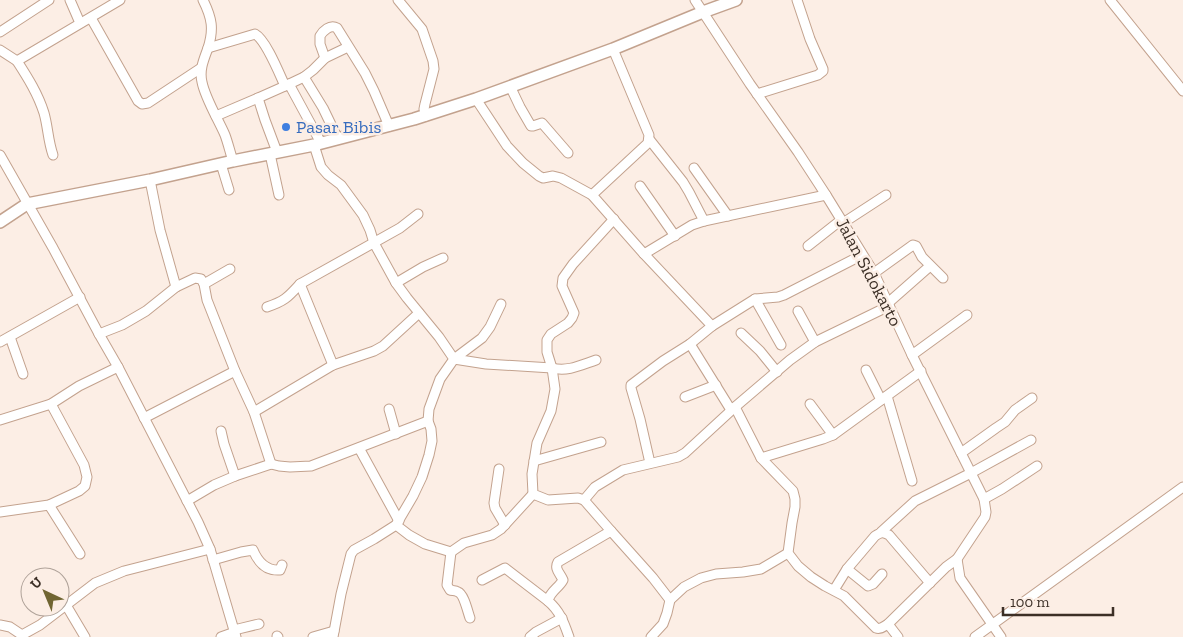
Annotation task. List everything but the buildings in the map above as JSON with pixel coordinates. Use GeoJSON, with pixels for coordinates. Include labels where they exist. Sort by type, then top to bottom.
{"type":"FeatureCollection","features":[{"type":"Feature","properties":{"kind":"main road"},"geometry":{"type":"LineString","coordinates":[[0,222],[27,204],[317,144],[426,116],[612,49],[736,0]]}},
{"type":"Feature","properties":{"kind":"street"},"geometry":{"type":"LineString","coordinates":[[0,32],[50,0]]}},
{"type":"Feature","properties":{"kind":"street"},"geometry":{"type":"LineString","coordinates":[[70,0],[80,24]]}},
{"type":"Feature","properties":{"kind":"street"},"geometry":{"type":"LineString","coordinates":[[17,61],[120,0]]}},
{"type":"Feature","properties":{"kind":"street"},"geometry":{"type":"LineString","coordinates":[[203,0],[211,18],[211,31],[208,48],[201,68],[201,81],[226,138],[233,161]]}},
{"type":"Feature","properties":{"kind":"street"},"geometry":{"type":"LineString","coordinates":[[398,0],[422,29],[433,61],[434,69],[424,109],[426,116]]}},
{"type":"Feature","properties":{"kind":"street","name":"Jalan Sidokarto"},"geometry":{"type":"LineString","coordinates":[[695,0],[826,195],[874,273],[912,355],[984,499]]}},
{"type":"Feature","properties":{"kind":"street"},"geometry":{"type":"LineString","coordinates":[[757,94],[818,75],[823,69],[810,39],[797,0]]}},
{"type":"Feature","properties":{"kind":"street"},"geometry":{"type":"LineString","coordinates":[[1110,0],[1183,91]]}},
{"type":"Feature","properties":{"kind":"street"},"geometry":{"type":"LineString","coordinates":[[91,18],[138,101],[142,104],[148,103],[201,68]]}},
{"type":"Feature","properties":{"kind":"street"},"geometry":{"type":"LineString","coordinates":[[325,58],[320,44],[320,35],[330,26],[335,27],[370,82],[389,126]]}},
{"type":"Feature","properties":{"kind":"street"},"geometry":{"type":"LineString","coordinates":[[208,48],[255,34],[261,39],[317,144],[321,167],[341,185],[363,214],[374,243],[396,283],[454,359],[486,364],[560,370],[573,368],[596,360]]}},
{"type":"Feature","properties":{"kind":"street"},"geometry":{"type":"LineString","coordinates":[[216,116],[304,77],[325,58],[348,47]]}},
{"type":"Feature","properties":{"kind":"street"},"geometry":{"type":"LineString","coordinates":[[612,49],[649,135],[649,139],[683,182],[704,221]]}},
{"type":"Feature","properties":{"kind":"street"},"geometry":{"type":"LineString","coordinates":[[0,50],[17,61],[34,86],[44,114],[53,155]]}},
{"type":"Feature","properties":{"kind":"street"},"geometry":{"type":"LineString","coordinates":[[304,77],[323,108],[338,139]]}},
{"type":"Feature","properties":{"kind":"street"},"geometry":{"type":"LineString","coordinates":[[510,86],[531,126],[542,122],[568,153]]}},
{"type":"Feature","properties":{"kind":"street"},"geometry":{"type":"LineString","coordinates":[[258,98],[274,153],[280,195]]}},
{"type":"Feature","properties":{"kind":"street"},"geometry":{"type":"LineString","coordinates":[[476,99],[507,146],[538,176],[543,178],[553,176],[561,178],[592,196],[712,326]]}},
{"type":"Feature","properties":{"kind":"street"},"geometry":{"type":"LineString","coordinates":[[592,196],[648,143],[649,139]]}},
{"type":"Feature","properties":{"kind":"street"},"geometry":{"type":"LineString","coordinates":[[0,155],[118,367],[198,522],[210,549],[235,633]]}},
{"type":"Feature","properties":{"kind":"street"},"geometry":{"type":"LineString","coordinates":[[221,164],[229,190]]}},
{"type":"Feature","properties":{"kind":"street"},"geometry":{"type":"LineString","coordinates":[[694,168],[728,216]]}},
{"type":"Feature","properties":{"kind":"street"},"geometry":{"type":"LineString","coordinates":[[150,180],[160,230],[176,287]]}},
{"type":"Feature","properties":{"kind":"street"},"geometry":{"type":"LineString","coordinates":[[640,186],[675,236]]}},
{"type":"Feature","properties":{"kind":"street"},"geometry":{"type":"LineString","coordinates":[[644,254],[692,225],[704,221],[826,195]]}},
{"type":"Feature","properties":{"kind":"street"},"geometry":{"type":"LineString","coordinates":[[808,246],[842,221],[886,195]]}},
{"type":"Feature","properties":{"kind":"street"},"geometry":{"type":"LineString","coordinates":[[267,307],[280,303],[300,284],[400,228],[418,214]]}},
{"type":"Feature","properties":{"kind":"street"},"geometry":{"type":"LineString","coordinates":[[470,618],[460,593],[450,590],[447,585],[451,552],[464,543],[492,535],[506,525],[533,494],[532,474],[537,442],[551,410],[554,389],[552,368],[547,352],[547,340],[551,334],[568,323],[574,313],[562,286],[563,278],[573,264],[614,219]]}},
{"type":"Feature","properties":{"kind":"street"},"geometry":{"type":"LineString","coordinates":[[874,273],[913,244],[922,257],[943,278]]}},
{"type":"Feature","properties":{"kind":"street"},"geometry":{"type":"LineString","coordinates":[[650,463],[631,388],[632,385],[712,326],[755,299],[784,295],[862,255]]}},
{"type":"Feature","properties":{"kind":"street"},"geometry":{"type":"LineString","coordinates":[[396,283],[443,258]]}},
{"type":"Feature","properties":{"kind":"street"},"geometry":{"type":"LineString","coordinates":[[584,500],[595,487],[623,470],[678,457],[684,453],[790,360],[815,342],[888,305],[930,266]]}},
{"type":"Feature","properties":{"kind":"street"},"geometry":{"type":"LineString","coordinates":[[204,284],[230,269]]}},
{"type":"Feature","properties":{"kind":"street"},"geometry":{"type":"LineString","coordinates":[[99,334],[122,325],[146,310],[176,287],[195,278],[200,279],[204,284],[207,300],[254,412],[271,464]]}},
{"type":"Feature","properties":{"kind":"street"},"geometry":{"type":"LineString","coordinates":[[300,284],[333,365]]}},
{"type":"Feature","properties":{"kind":"street"},"geometry":{"type":"LineString","coordinates":[[0,342],[80,297]]}},
{"type":"Feature","properties":{"kind":"street"},"geometry":{"type":"LineString","coordinates":[[755,299],[782,346]]}},
{"type":"Feature","properties":{"kind":"street"},"geometry":{"type":"LineString","coordinates":[[313,637],[333,634],[352,552],[397,523],[413,496],[429,455],[432,435],[428,421],[429,409],[440,379],[454,359],[482,338],[489,329],[501,304]]}},
{"type":"Feature","properties":{"kind":"street"},"geometry":{"type":"LineString","coordinates":[[798,311],[815,342]]}},
{"type":"Feature","properties":{"kind":"street"},"geometry":{"type":"LineString","coordinates":[[254,412],[333,365],[383,346],[419,313]]}},
{"type":"Feature","properties":{"kind":"street"},"geometry":{"type":"LineString","coordinates":[[912,355],[966,315]]}},
{"type":"Feature","properties":{"kind":"street"},"geometry":{"type":"LineString","coordinates":[[741,333],[760,351],[777,372]]}},
{"type":"Feature","properties":{"kind":"street"},"geometry":{"type":"LineString","coordinates":[[10,337],[23,374]]}},
{"type":"Feature","properties":{"kind":"street"},"geometry":{"type":"LineString","coordinates":[[690,344],[733,409],[761,458],[790,487],[795,495],[788,553],[798,566],[825,586],[844,596],[878,629],[888,624],[956,559],[985,517],[984,499],[1037,466]]}},
{"type":"Feature","properties":{"kind":"street"},"geometry":{"type":"LineString","coordinates":[[0,420],[51,404],[80,386],[118,367]]}},
{"type":"Feature","properties":{"kind":"street"},"geometry":{"type":"LineString","coordinates":[[144,418],[235,370]]}},
{"type":"Feature","properties":{"kind":"street"},"geometry":{"type":"LineString","coordinates":[[866,370],[884,398],[912,480]]}},
{"type":"Feature","properties":{"kind":"street"},"geometry":{"type":"LineString","coordinates":[[761,458],[833,435],[921,372]]}},
{"type":"Feature","properties":{"kind":"street"},"geometry":{"type":"LineString","coordinates":[[685,397],[716,385]]}},
{"type":"Feature","properties":{"kind":"street"},"geometry":{"type":"LineString","coordinates":[[961,453],[1005,422],[1015,410],[1032,398]]}},
{"type":"Feature","properties":{"kind":"street"},"geometry":{"type":"LineString","coordinates":[[0,512],[49,505],[79,491],[85,486],[87,477],[84,465],[51,404]]}},
{"type":"Feature","properties":{"kind":"street"},"geometry":{"type":"LineString","coordinates":[[810,404],[833,435]]}},
{"type":"Feature","properties":{"kind":"street"},"geometry":{"type":"LineString","coordinates":[[388,409],[396,434]]}},
{"type":"Feature","properties":{"kind":"street"},"geometry":{"type":"LineString","coordinates":[[187,500],[235,476],[271,464],[290,467],[311,466],[428,421]]}},
{"type":"Feature","properties":{"kind":"street"},"geometry":{"type":"LineString","coordinates":[[221,431],[235,476]]}},
{"type":"Feature","properties":{"kind":"street"},"geometry":{"type":"LineString","coordinates":[[834,590],[847,569],[875,536],[911,503],[1031,440]]}},
{"type":"Feature","properties":{"kind":"street"},"geometry":{"type":"LineString","coordinates":[[534,461],[601,442]]}},
{"type":"Feature","properties":{"kind":"street"},"geometry":{"type":"LineString","coordinates":[[359,448],[397,523],[409,535],[425,544],[451,552]]}},
{"type":"Feature","properties":{"kind":"street"},"geometry":{"type":"LineString","coordinates":[[499,469],[494,502],[495,508],[506,525]]}},
{"type":"Feature","properties":{"kind":"street"},"geometry":{"type":"LineString","coordinates":[[975,637],[1183,487]]}},
{"type":"Feature","properties":{"kind":"street"},"geometry":{"type":"LineString","coordinates":[[533,494],[548,500],[578,498],[584,500],[648,572],[670,600]]}},
{"type":"Feature","properties":{"kind":"street"},"geometry":{"type":"LineString","coordinates":[[49,505],[80,554]]}},
{"type":"Feature","properties":{"kind":"street"},"geometry":{"type":"LineString","coordinates":[[548,601],[550,594],[563,580],[556,569],[558,562],[610,531]]}},
{"type":"Feature","properties":{"kind":"street"},"geometry":{"type":"LineString","coordinates":[[881,532],[889,535],[930,584]]}},
{"type":"Feature","properties":{"kind":"street"},"geometry":{"type":"LineString","coordinates":[[70,602],[95,583],[124,571],[210,549]]}},
{"type":"Feature","properties":{"kind":"street"},"geometry":{"type":"LineString","coordinates":[[213,560],[253,550],[262,564],[271,570],[280,570],[282,565]]}},
{"type":"Feature","properties":{"kind":"street"},"geometry":{"type":"LineString","coordinates":[[651,637],[663,624],[670,600],[684,587],[701,578],[716,574],[761,569],[788,553]]}},
{"type":"Feature","properties":{"kind":"street"},"geometry":{"type":"LineString","coordinates":[[956,559],[960,578],[1001,637]]}},
{"type":"Feature","properties":{"kind":"street"},"geometry":{"type":"LineString","coordinates":[[482,580],[505,568],[556,607],[569,637]]}},
{"type":"Feature","properties":{"kind":"street"},"geometry":{"type":"LineString","coordinates":[[847,569],[868,586],[873,584],[882,574]]}},
{"type":"Feature","properties":{"kind":"street"},"geometry":{"type":"LineString","coordinates":[[70,612],[84,637]]}},
{"type":"Feature","properties":{"kind":"street"},"geometry":{"type":"LineString","coordinates":[[0,625],[10,627],[22,636],[50,617]]}},
{"type":"Feature","properties":{"kind":"street"},"geometry":{"type":"LineString","coordinates":[[530,637],[562,618]]}},
{"type":"Feature","properties":{"kind":"street"},"geometry":{"type":"LineString","coordinates":[[221,637],[259,624]]}},
{"type":"Feature","properties":{"kind":"street"},"geometry":{"type":"LineString","coordinates":[[888,624],[898,637]]}},
{"type":"Feature","properties":{"kind":"place","name":"Pasar Bibis"},"geometry":{"type":"Point","coordinates":[286,127]}}]}
